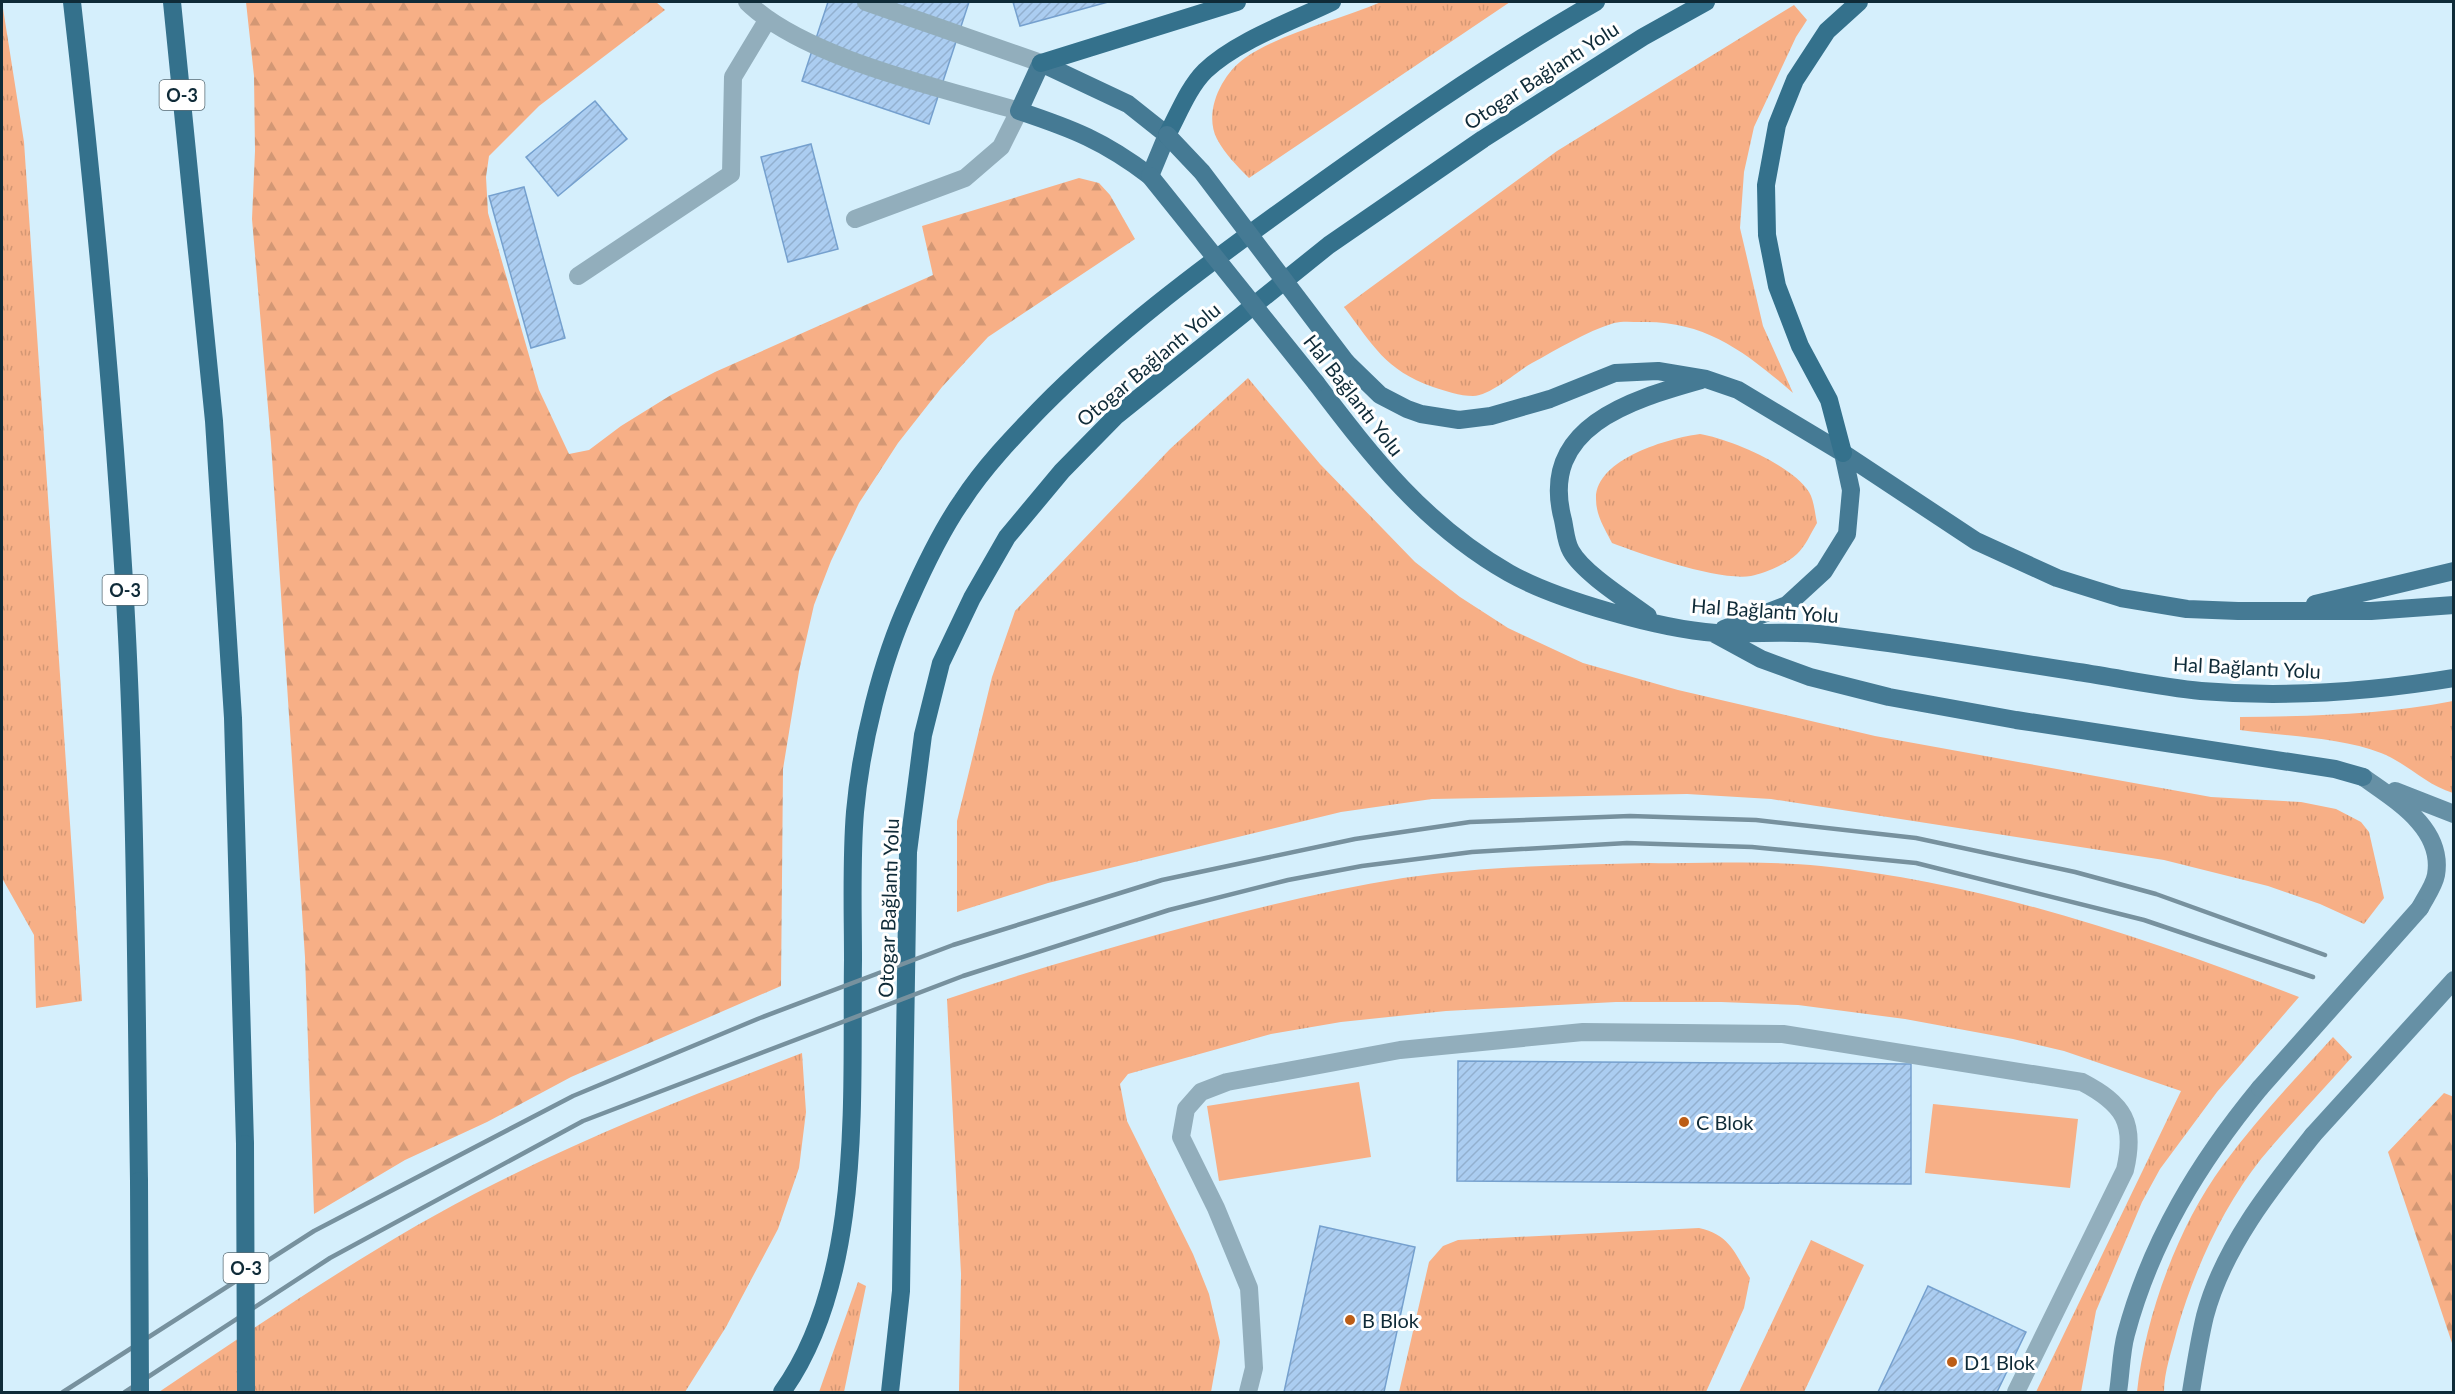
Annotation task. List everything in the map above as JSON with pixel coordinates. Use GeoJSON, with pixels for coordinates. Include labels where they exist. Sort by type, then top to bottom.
{"type":"FeatureCollection","features":[{"type":"Feature","properties":{"kind":"highway","name":"O-3"},"geometry":{"type":"LineString","coordinates":[[72,2],[87,133],[124,581],[135,828],[140,1392]]}},
{"type":"Feature","properties":{"kind":"highway","name":"O-3"},"geometry":{"type":"LineString","coordinates":[[172,2],[213,421],[233,718],[245,1144],[246,1392]]}},
{"type":"Feature","properties":{"kind":"highway"},"geometry":{"type":"LineString","coordinates":[[1041,63],[1236,2]]}},
{"type":"Feature","properties":{"kind":"highway"},"geometry":{"type":"LineString","coordinates":[[1167,135],[1204,71],[1239,47],[1332,2]]}},
{"type":"Feature","properties":{"kind":"highway","name":"Otogar Bağlantı Yolu"},"geometry":{"type":"LineString","coordinates":[[782,1392],[794,1376],[828,1299],[840,1240],[849,1153],[855,811],[870,723],[907,605],[962,501],[1005,445],[1056,393],[1121,332],[1187,279],[1371,146],[1473,77],[1596,2]]}},
{"type":"Feature","properties":{"kind":"highway","name":"Otogar Bağlantı Yolu"},"geometry":{"type":"LineString","coordinates":[[890,1392],[902,1291],[908,852],[922,735],[941,663],[972,598],[1007,537],[1062,471],[1116,416],[1329,245],[1483,139],[1643,37],[1706,2]]}},
{"type":"Feature","properties":{"kind":"highway"},"geometry":{"type":"LineString","coordinates":[[1842,453],[1829,400],[1800,346],[1776,286],[1767,235],[1766,185],[1777,124],[1795,80],[1827,31],[1859,2]]}},
{"type":"Feature","properties":{"kind":"main road"},"geometry":{"type":"LineString","coordinates":[[1019,111],[1041,63]]}},
{"type":"Feature","properties":{"kind":"main road","name":"Hal Bağlantı Yolu"},"geometry":{"type":"LineString","coordinates":[[1041,63],[1128,104],[1167,135],[1202,172],[1346,362],[1380,395],[1398,404],[1420,414],[1459,420],[1491,416],[1550,399],[1615,374],[1658,371],[1706,379],[1738,390],[1842,453]]}},
{"type":"Feature","properties":{"kind":"main road","name":"Hal Bağlantı Yolu"},"geometry":{"type":"LineString","coordinates":[[1019,111],[1080,132],[1121,154],[1150,176],[1316,383],[1366,450],[1431,519],[1511,574],[1576,601],[1659,623],[1714,633],[1822,634],[2200,691],[2333,693],[2390,688],[2454,678]]}},
{"type":"Feature","properties":{"kind":"main road"},"geometry":{"type":"LineString","coordinates":[[1150,176],[1167,135]]}},
{"type":"Feature","properties":{"kind":"main road"},"geometry":{"type":"LineString","coordinates":[[1659,623],[1599,580],[1571,552],[1556,496],[1565,461],[1580,433],[1604,416],[1636,402],[1706,379]]}},
{"type":"Feature","properties":{"kind":"main road"},"geometry":{"type":"LineString","coordinates":[[1842,453],[1976,542],[2057,578],[2121,598],[2187,609],[2238,611],[2290,609],[2371,611],[2454,605]]}},
{"type":"Feature","properties":{"kind":"main road"},"geometry":{"type":"LineString","coordinates":[[1714,633],[1787,605],[1824,571],[1847,534],[1851,490],[1842,453]]}},
{"type":"Feature","properties":{"kind":"main road"},"geometry":{"type":"LineString","coordinates":[[2290,609],[2454,571]]}},
{"type":"Feature","properties":{"kind":"main road"},"geometry":{"type":"LineString","coordinates":[[1714,633],[1770,662],[1810,677],[1889,697],[2016,720],[2335,769],[2363,777],[2454,814]]}},
{"type":"Feature","properties":{"kind":"main road"},"geometry":{"type":"LineString","coordinates":[[2118,1392],[2125,1336],[2161,1235],[2221,1135],[2420,908],[2435,877],[2437,862],[2429,835],[2411,812],[2363,777]]}},
{"type":"Feature","properties":{"kind":"main road"},"geometry":{"type":"LineString","coordinates":[[2191,1392],[2205,1315],[2218,1281],[2244,1230],[2273,1185],[2313,1135],[2454,980]]}},
{"type":"Feature","properties":{"kind":"lane"},"geometry":{"type":"LineString","coordinates":[[747,2],[788,33],[875,69],[1019,111],[1001,147],[965,178],[855,219]]}},
{"type":"Feature","properties":{"kind":"lane"},"geometry":{"type":"LineString","coordinates":[[866,2],[1041,63]]}},
{"type":"Feature","properties":{"kind":"lane"},"geometry":{"type":"LineString","coordinates":[[578,276],[731,174],[733,77],[768,19]]}},
{"type":"Feature","properties":{"kind":"lane"},"geometry":{"type":"LineString","coordinates":[[1248,1392],[1254,1368],[1249,1288],[1216,1208],[1181,1137],[1186,1109],[1193,1100],[1201,1092],[1227,1082],[1400,1050],[1583,1032],[1783,1034],[2082,1082],[2109,1096],[2122,1114],[2131,1144],[2125,1170],[2016,1392]]}},
{"type":"Feature","properties":{"kind":"green space"},"geometry":{"type":"Polygon","coordinates":[[[2,2],[24,142],[82,1001],[36,1008],[34,935],[2,878],[2,2]]]}},
{"type":"Feature","properties":{"kind":"green space"},"geometry":{"type":"Polygon","coordinates":[[[246,2],[656,2],[665,10],[539,106],[489,156],[486,177],[488,213],[539,390],[569,454],[589,450],[621,426],[671,395],[715,372],[933,275],[922,226],[1079,178],[1099,183],[1110,195],[1135,239],[988,337],[942,387],[898,443],[859,503],[831,561],[814,605],[799,671],[783,769],[781,986],[571,1077],[487,1122],[405,1160],[314,1214],[305,957],[271,443],[252,219],[255,151],[254,76],[246,2]]]}},
{"type":"Feature","properties":{"kind":"green space"},"geometry":{"type":"Polygon","coordinates":[[[1381,2],[1510,2],[1249,178],[1224,150],[1213,128],[1212,117],[1217,94],[1229,74],[1245,58],[1259,49],[1381,2]]]}},
{"type":"Feature","properties":{"kind":"green space"},"geometry":{"type":"Polygon","coordinates":[[[1794,5],[1807,20],[1796,37],[1754,127],[1744,172],[1740,228],[1763,326],[1793,393],[1742,352],[1705,333],[1664,323],[1627,322],[1614,323],[1582,336],[1532,363],[1488,392],[1473,396],[1458,394],[1417,380],[1391,364],[1372,345],[1344,307],[1557,151],[1794,5]]]}},
{"type":"Feature","properties":{"kind":"green space"},"geometry":{"type":"Polygon","coordinates":[[[1248,378],[1320,464],[1415,562],[1460,597],[1508,628],[1583,663],[1678,690],[1875,736],[2211,797],[2301,802],[2336,809],[2361,822],[2369,832],[2384,898],[2364,924],[2320,904],[2268,886],[2164,860],[1771,799],[1687,794],[1432,799],[1341,812],[1048,883],[957,912],[957,821],[992,677],[1015,611],[1170,449],[1248,378]]]}},
{"type":"Feature","properties":{"kind":"green space"},"geometry":{"type":"Polygon","coordinates":[[[1700,434],[1743,447],[1775,463],[1801,482],[1809,492],[1817,523],[1803,548],[1793,558],[1763,573],[1737,577],[1682,566],[1612,543],[1599,517],[1596,505],[1599,485],[1607,473],[1636,453],[1671,440],[1700,434]]]}},
{"type":"Feature","properties":{"kind":"green space"},"geometry":{"type":"Polygon","coordinates":[[[2453,701],[2453,793],[2434,785],[2390,757],[2365,748],[2330,740],[2240,730],[2240,717],[2374,712],[2453,701]]]}},
{"type":"Feature","properties":{"kind":"green space"},"geometry":{"type":"Polygon","coordinates":[[[1648,863],[1800,864],[1883,874],[1944,885],[2004,899],[2124,934],[2299,997],[2217,1092],[2160,1169],[2142,1202],[2096,1311],[2081,1392],[2036,1392],[2181,1091],[2064,1051],[1905,1019],[1798,1005],[1616,1002],[1446,1011],[1341,1022],[1271,1034],[1128,1074],[1120,1084],[1127,1121],[1193,1254],[1209,1294],[1220,1342],[1211,1392],[959,1392],[961,1274],[947,999],[1025,973],[1156,935],[1341,889],[1403,878],[1464,871],[1648,863]]]}},
{"type":"Feature","properties":{"kind":"green space"},"geometry":{"type":"Polygon","coordinates":[[[2333,1037],[2352,1057],[2261,1159],[2234,1198],[2211,1241],[2192,1285],[2177,1330],[2165,1376],[2164,1392],[2137,1392],[2147,1333],[2156,1303],[2178,1244],[2192,1216],[2207,1189],[2236,1148],[2276,1099],[2333,1037]]]}},
{"type":"Feature","properties":{"kind":"green space"},"geometry":{"type":"Polygon","coordinates":[[[802,1053],[806,1112],[799,1168],[778,1229],[726,1327],[685,1392],[159,1392],[365,1256],[450,1207],[532,1165],[608,1131],[802,1053]]]}},
{"type":"Feature","properties":{"kind":"green space"},"geometry":{"type":"Polygon","coordinates":[[[1359,1082],[1371,1157],[1219,1181],[1207,1106],[1359,1082]]]}},
{"type":"Feature","properties":{"kind":"green space"},"geometry":{"type":"Polygon","coordinates":[[[2444,1093],[2454,1097],[2453,1346],[2388,1152],[2444,1093]]]}},
{"type":"Feature","properties":{"kind":"green space"},"geometry":{"type":"Polygon","coordinates":[[[1933,1104],[2078,1119],[2070,1188],[1925,1173],[1933,1104]]]}},
{"type":"Feature","properties":{"kind":"green space"},"geometry":{"type":"Polygon","coordinates":[[[1699,1228],[1725,1240],[1750,1278],[1744,1308],[1706,1392],[1399,1392],[1429,1262],[1443,1246],[1458,1240],[1699,1228]]]}},
{"type":"Feature","properties":{"kind":"green space"},"geometry":{"type":"Polygon","coordinates":[[[1811,1240],[1864,1265],[1804,1392],[1739,1392],[1811,1240]]]}},
{"type":"Feature","properties":{"kind":"green space"},"geometry":{"type":"Polygon","coordinates":[[[858,1282],[866,1286],[844,1392],[819,1392],[858,1282]]]}},
{"type":"Feature","properties":{"kind":"building"},"geometry":{"type":"Polygon","coordinates":[[[828,2],[969,2],[929,124],[802,81],[828,2]]]}},
{"type":"Feature","properties":{"kind":"building"},"geometry":{"type":"Polygon","coordinates":[[[1013,2],[1108,2],[1020,26],[1013,2]]]}},
{"type":"Feature","properties":{"kind":"building"},"geometry":{"type":"Polygon","coordinates":[[[595,101],[627,139],[558,196],[526,157],[595,101]]]}},
{"type":"Feature","properties":{"kind":"building"},"geometry":{"type":"Polygon","coordinates":[[[811,144],[838,249],[788,262],[761,157],[811,144]]]}},
{"type":"Feature","properties":{"kind":"building"},"geometry":{"type":"Polygon","coordinates":[[[524,187],[565,338],[531,348],[489,196],[524,187]]]}},
{"type":"Feature","properties":{"kind":"building","name":"C Blok"},"geometry":{"type":"Polygon","coordinates":[[[1458,1061],[1911,1064],[1911,1184],[1457,1181],[1458,1061]]]}},
{"type":"Feature","properties":{"kind":"building","name":"B Blok"},"geometry":{"type":"Polygon","coordinates":[[[1320,1226],[1415,1247],[1384,1392],[1284,1392],[1320,1226]]]}},
{"type":"Feature","properties":{"kind":"building","name":"D1 Blok"},"geometry":{"type":"Polygon","coordinates":[[[1928,1286],[2026,1332],[1997,1392],[1878,1392],[1928,1286]]]}},
{"type":"Feature","properties":{"kind":"railway"},"geometry":{"type":"LineString","coordinates":[[63,1392],[314,1231],[573,1096],[760,1018],[953,945],[1162,880],[1355,839],[1470,822],[1630,816],[1756,820],[1916,838],[2075,872],[2156,894],[2325,955]]}},
{"type":"Feature","properties":{"kind":"railway"},"geometry":{"type":"LineString","coordinates":[[125,1392],[330,1258],[583,1121],[963,976],[1169,910],[1288,880],[1362,866],[1472,852],[1627,843],[1752,847],[1916,863],[2144,920],[2313,977]]}},
{"type":"Feature","properties":{"kind":"place","name":"C Blok"},"geometry":{"type":"Point","coordinates":[1684,1122]}},
{"type":"Feature","properties":{"kind":"place","name":"B Blok"},"geometry":{"type":"Point","coordinates":[1350,1320]}},
{"type":"Feature","properties":{"kind":"place","name":"D1 Blok"},"geometry":{"type":"Point","coordinates":[1952,1362]}}]}
